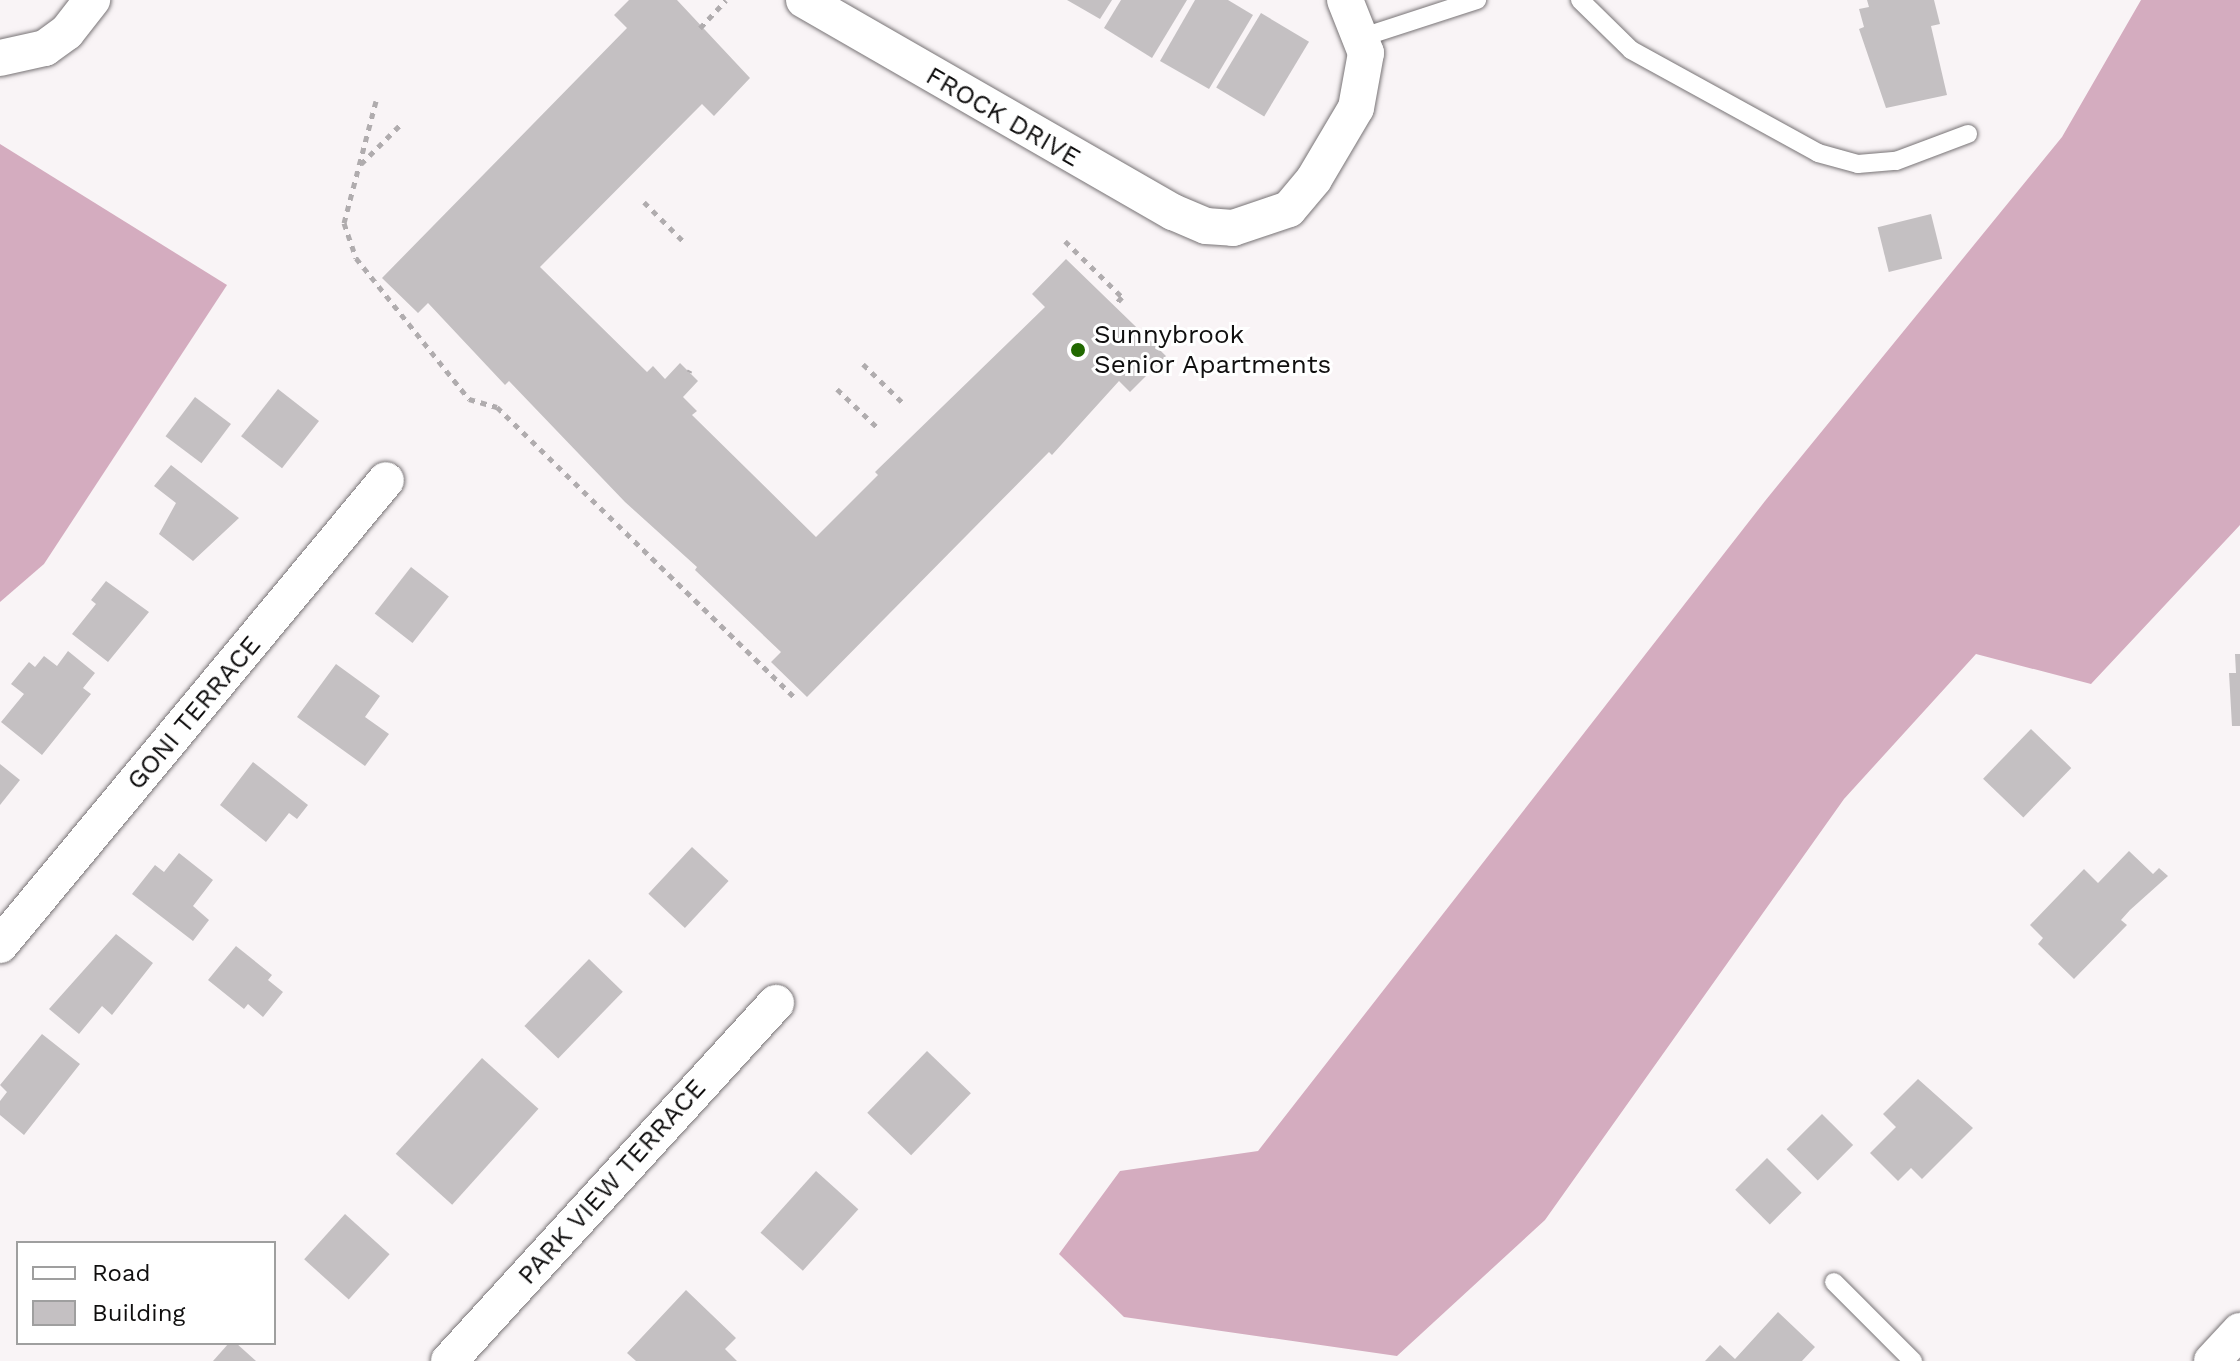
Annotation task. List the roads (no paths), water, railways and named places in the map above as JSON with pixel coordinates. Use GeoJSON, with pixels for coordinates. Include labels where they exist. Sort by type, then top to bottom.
{"type":"FeatureCollection","features":[{"type":"Feature","properties":{"kind":"street"},"geometry":{"type":"LineString","coordinates":[[0,58],[45,48],[67,32],[92,0]]}},
{"type":"Feature","properties":{"kind":"street","name":"FROCK DRIVE"},"geometry":{"type":"LineString","coordinates":[[804,0],[1107,176],[1206,226],[1264,221],[1289,209],[1303,195],[1356,108],[1366,68],[1363,37]]}},
{"type":"Feature","properties":{"kind":"street"},"geometry":{"type":"LineString","coordinates":[[1345,0],[1363,37]]}},
{"type":"Feature","properties":{"kind":"street","name":"GONI TERRACE"},"geometry":{"type":"LineString","coordinates":[[0,945],[386,480]]}},
{"type":"Feature","properties":{"kind":"street","name":"PARK VIEW TERRACE"},"geometry":{"type":"LineString","coordinates":[[449,1361],[776,1003]]}},
{"type":"Feature","properties":{"kind":"street"},"geometry":{"type":"LineString","coordinates":[[2212,1361],[2240,1331]]}},
{"type":"Feature","properties":{"kind":"lane"},"geometry":{"type":"LineString","coordinates":[[1363,37],[1477,0]]}},
{"type":"Feature","properties":{"kind":"lane"},"geometry":{"type":"LineString","coordinates":[[1580,0],[1631,50],[1818,153],[1858,164],[1896,161],[1968,134]]}},
{"type":"Feature","properties":{"kind":"lane"},"geometry":{"type":"LineString","coordinates":[[1834,1282],[1913,1361]]}},
{"type":"Feature","properties":{"kind":"place","name":"Sunnybrook Senior Apartments"},"geometry":{"type":"Point","coordinates":[1078,350]}}]}
